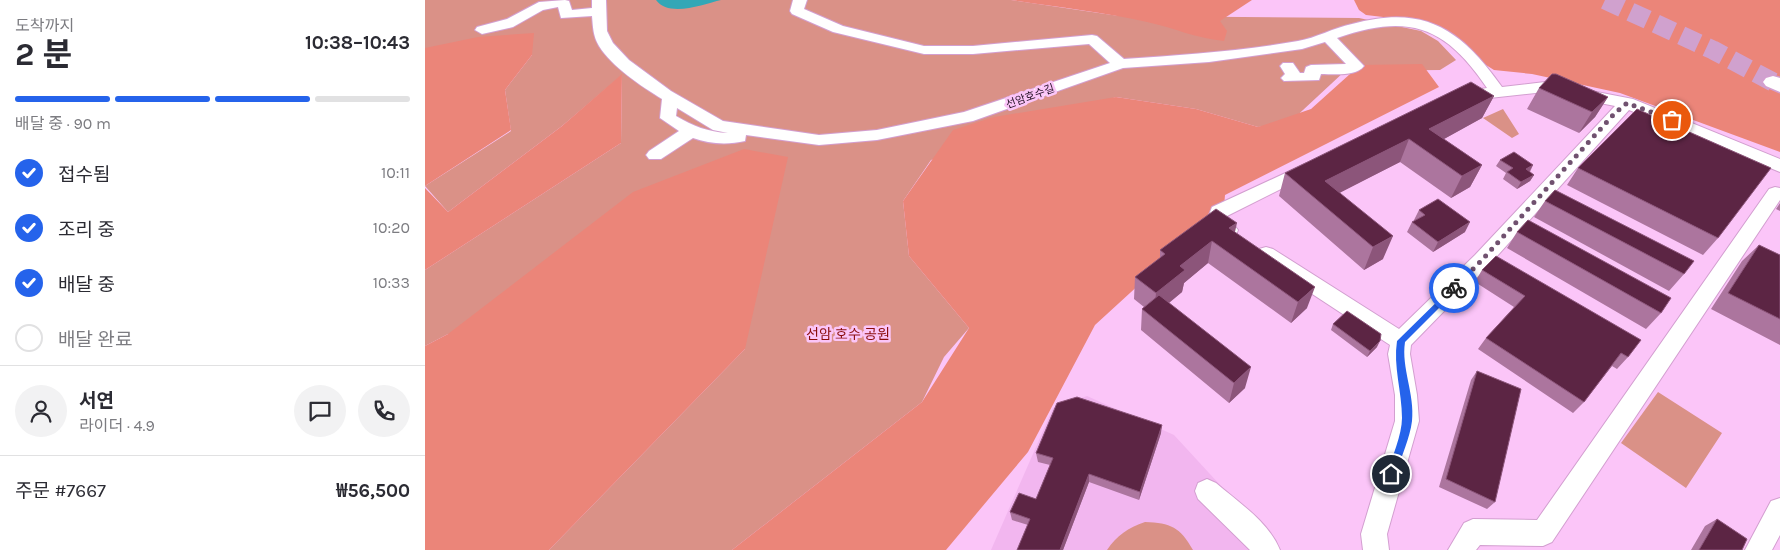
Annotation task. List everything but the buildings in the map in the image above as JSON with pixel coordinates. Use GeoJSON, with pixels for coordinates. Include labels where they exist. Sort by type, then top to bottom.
{"type":"FeatureCollection","features":[{"type":"Feature","properties":{"kind":"street"},"geometry":{"type":"LineString","coordinates":[[482,30],[498,27],[517,19],[529,7],[547,0],[558,1],[564,4],[566,15],[599,5]]}},
{"type":"Feature","properties":{"kind":"street"},"geometry":{"type":"LineString","coordinates":[[799,0],[797,11],[838,29],[924,50],[973,50],[1092,39],[1121,64]]}},
{"type":"Feature","properties":{"kind":"street","name":"선암호수길"},"geometry":{"type":"LineString","coordinates":[[599,5],[603,38],[612,53],[670,97],[719,126],[819,140],[842,139],[949,121],[986,112],[1121,64],[1209,57],[1302,45],[1372,23],[1396,22],[1430,26],[1457,42],[1478,64],[1496,90]]}},
{"type":"Feature","properties":{"kind":"street"},"geometry":{"type":"LineString","coordinates":[[1288,66],[1294,76],[1289,78],[1314,77],[1311,70],[1346,69],[1356,66],[1327,36]]}},
{"type":"Feature","properties":{"kind":"street"},"geometry":{"type":"LineString","coordinates":[[1442,101],[1496,90],[1545,87],[1627,103],[1780,166]]}},
{"type":"Feature","properties":{"kind":"street"},"geometry":{"type":"LineString","coordinates":[[670,97],[669,118],[699,136],[718,140],[765,133]]}},
{"type":"Feature","properties":{"kind":"street"},"geometry":{"type":"LineString","coordinates":[[1376,550],[1374,534],[1407,421],[1406,395],[1399,354],[1401,341],[1482,260],[1615,113],[1627,103]]}},
{"type":"Feature","properties":{"kind":"street"},"geometry":{"type":"LineString","coordinates":[[655,155],[691,131]]}},
{"type":"Feature","properties":{"kind":"street"},"geometry":{"type":"LineString","coordinates":[[1322,162],[1219,212],[1216,220],[1249,244],[1401,341]]}},
{"type":"Feature","properties":{"kind":"street"},"geometry":{"type":"LineString","coordinates":[[1461,550],[1473,532],[1543,533],[1775,193]]}},
{"type":"Feature","properties":{"kind":"street"},"geometry":{"type":"LineString","coordinates":[[1207,490],[1252,532],[1267,550]]}},
{"type":"Feature","properties":{"kind":"street"},"geometry":{"type":"LineString","coordinates":[[1759,550],[1780,510]]}},
{"type":"Feature","properties":{"kind":"shaded area"},"geometry":{"type":"Polygon","coordinates":[[[656,0],[721,0],[696,7],[678,9],[669,8],[656,0]]]}},
{"type":"Feature","properties":{"kind":"shaded area"},"geometry":{"type":"Polygon","coordinates":[[[1011,0],[1252,0],[1220,21],[1227,31],[1224,41],[1203,38],[1130,18],[1011,0]]]}},
{"type":"Feature","properties":{"kind":"shaded area"},"geometry":{"type":"Polygon","coordinates":[[[1354,0],[1780,0],[1780,152],[1620,93],[1532,74],[1494,70],[1478,60],[1467,45],[1452,34],[1426,22],[1366,15],[1359,10],[1354,0]]]}},
{"type":"Feature","properties":{"kind":"shaded area"},"geometry":{"type":"Polygon","coordinates":[[[534,33],[532,55],[505,90],[511,130],[425,186],[425,48],[478,37],[534,33]]]}},
{"type":"Feature","properties":{"kind":"shaded area"},"geometry":{"type":"Polygon","coordinates":[[[1422,64],[1439,87],[1225,195],[1224,207],[1095,325],[1028,452],[946,550],[732,550],[922,402],[969,328],[909,256],[903,201],[953,130],[994,117],[1116,97],[1196,109],[1258,127],[1311,109],[1360,65],[1422,64]]]}},
{"type":"Feature","properties":{"kind":"shaded area"},"geometry":{"type":"Polygon","coordinates":[[[622,74],[621,143],[425,270],[425,188],[448,212],[562,126],[622,74]]]}},
{"type":"Feature","properties":{"kind":"shaded area"},"geometry":{"type":"Polygon","coordinates":[[[744,149],[788,157],[745,349],[549,550],[425,550],[425,346],[448,334],[633,192],[744,149]]]}},
{"type":"Feature","properties":{"kind":"shaded area"},"geometry":{"type":"Polygon","coordinates":[[[1087,396],[1174,435],[1280,550],[991,550],[1053,408],[1087,396]]]}},
{"type":"Feature","properties":{"kind":"green space","name":"선암 호수 공원"},"geometry":{"type":"Polygon","coordinates":[[[425,0],[1011,0],[1119,16],[1359,18],[1421,31],[1438,41],[1456,60],[1440,70],[1345,71],[1289,123],[1258,127],[1196,109],[1116,97],[931,160],[903,201],[909,256],[969,328],[944,357],[922,402],[732,550],[549,550],[745,349],[448,334],[425,346],[425,270],[621,143],[622,75],[562,126],[448,212],[425,186],[511,131],[505,90],[532,55],[425,50],[425,0]]]}},
{"type":"Feature","properties":{"kind":"green space"},"geometry":{"type":"Polygon","coordinates":[[[1503,109],[1519,134],[1512,138],[1483,118],[1503,109]]]}},
{"type":"Feature","properties":{"kind":"green space"},"geometry":{"type":"Polygon","coordinates":[[[1658,392],[1722,433],[1686,488],[1621,443],[1658,392]]]}},
{"type":"Feature","properties":{"kind":"green space"},"geometry":{"type":"Polygon","coordinates":[[[1145,522],[1168,525],[1174,528],[1184,536],[1193,550],[1107,550],[1123,533],[1145,522]]]}},
{"type":"Feature","properties":{"kind":"tunnel"},"geometry":{"type":"LineString","coordinates":[[1605,0],[1713,50],[1773,82]]}},
{"type":"Feature","properties":{"kind":"way so far"},"geometry":{"type":"LineString","coordinates":[[1454,288],[1482,260],[1615,113],[1627,103],[1672,120]]}},
{"type":"Feature","properties":{"kind":"route"},"geometry":{"type":"LineString","coordinates":[[1391,474],[1407,421],[1406,395],[1399,354],[1401,341],[1454,288]]}}]}
